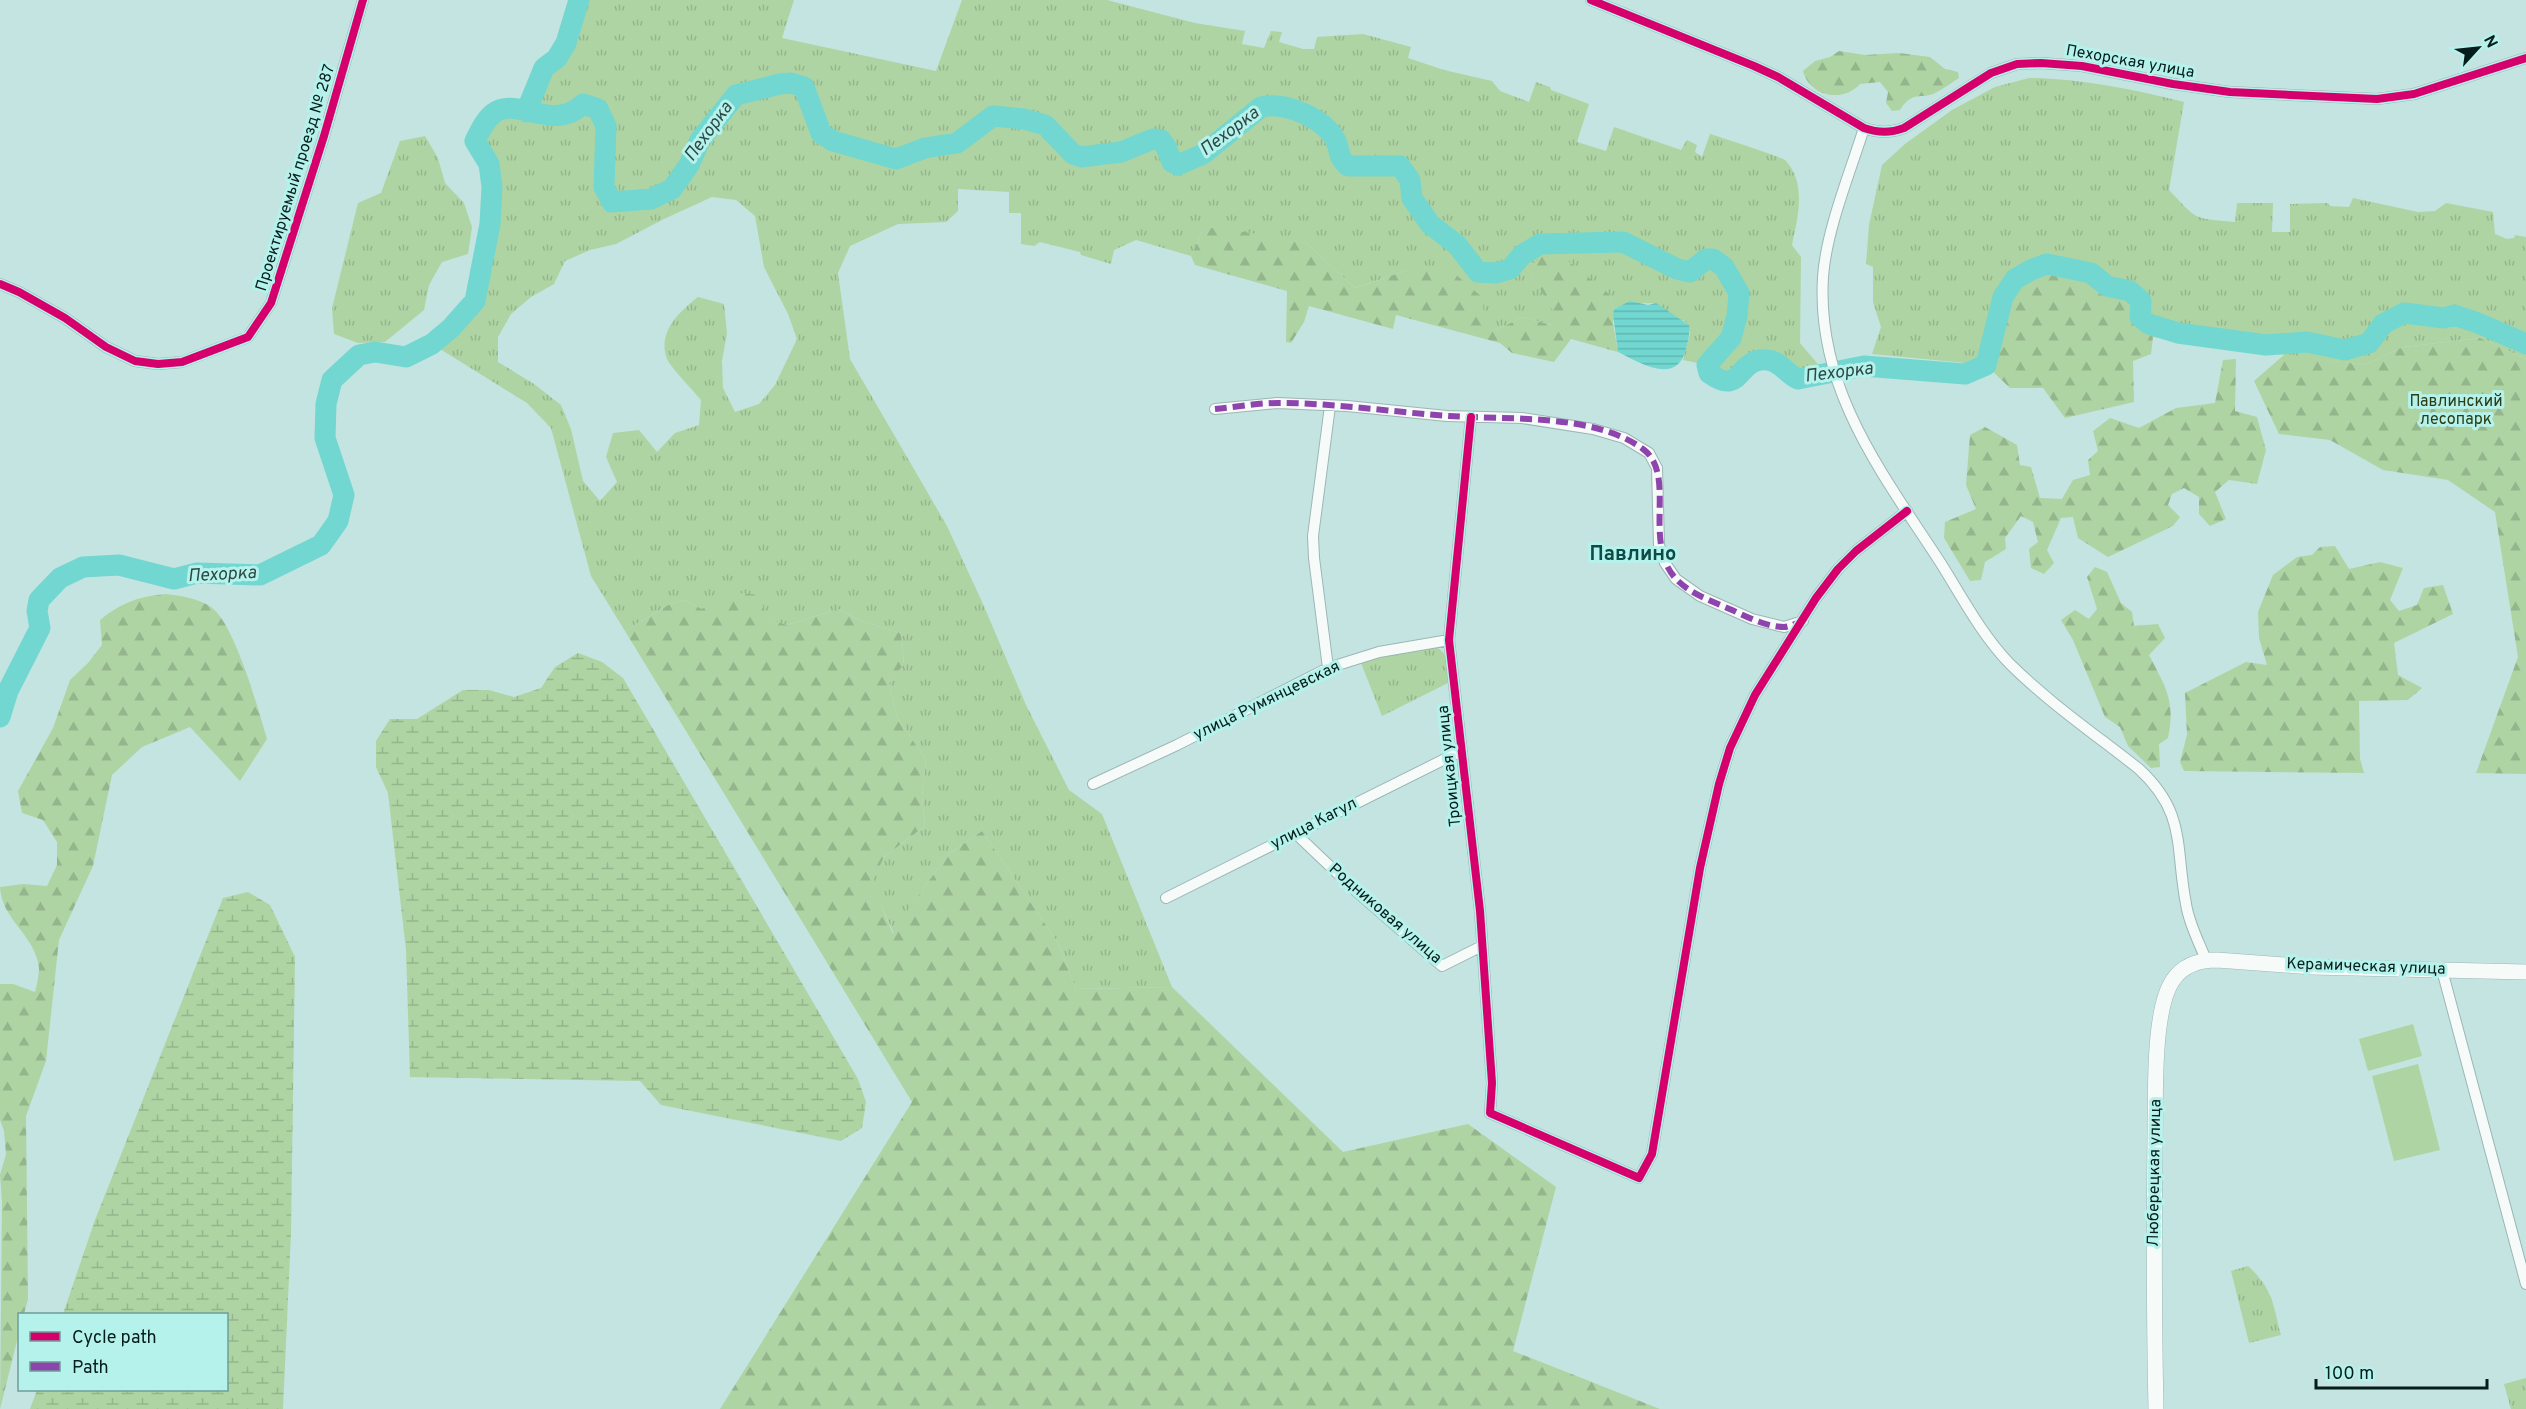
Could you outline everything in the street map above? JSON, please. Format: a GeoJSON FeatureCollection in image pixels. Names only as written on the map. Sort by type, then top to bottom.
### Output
{"type":"FeatureCollection","features":[{"type":"Feature","properties":{"kind":"main road","name":"Керамическая улица"},"geometry":{"type":"LineString","coordinates":[[2206,960],[2312,967],[2526,972]]}},
{"type":"Feature","properties":{"kind":"main road","name":"Люберецкая улица"},"geometry":{"type":"LineString","coordinates":[[2156,1409],[2154,1194],[2159,1032],[2166,993],[2173,980],[2188,966],[2206,960]]}},
{"type":"Feature","properties":{"kind":"street","name":"Проектируемый проезд № 287"},"geometry":{"type":"LineString","coordinates":[[0,284],[65,318],[106,346],[135,361],[158,364],[182,362],[206,355],[248,337],[263,319],[271,303],[324,136],[363,0]]}},
{"type":"Feature","properties":{"kind":"street","name":"Пехорская улица"},"geometry":{"type":"LineString","coordinates":[[1591,0],[1754,66],[1778,77],[1864,128],[1884,132],[1904,128],[1992,73],[2017,64],[2082,66],[2173,84],[2230,92],[2377,99],[2414,94],[2526,58]]}},
{"type":"Feature","properties":{"kind":"street"},"geometry":{"type":"LineString","coordinates":[[1864,128],[1831,237],[1823,276],[1823,312],[1839,388],[1856,429],[1981,626],[2007,661],[2139,769],[2165,798],[2175,821],[2180,847],[2185,903],[2206,960]]}},
{"type":"Feature","properties":{"kind":"street"},"geometry":{"type":"LineString","coordinates":[[1215,409],[1277,403],[1546,420],[1624,438],[1649,453],[1657,468],[1659,545],[1665,563],[1676,579],[1700,596],[1752,619],[1784,627],[1803,621],[1816,598],[1838,569],[1856,551],[1907,511]]}},
{"type":"Feature","properties":{"kind":"street"},"geometry":{"type":"LineString","coordinates":[[1328,668],[1313,536],[1330,406]]}},
{"type":"Feature","properties":{"kind":"street","name":"Троицкая улица"},"geometry":{"type":"LineString","coordinates":[[1471,417],[1449,640],[1482,946],[1492,1083],[1490,1113],[1639,1178],[1648,1164],[1652,1154],[1707,833],[1722,775],[1742,720],[1803,621]]}},
{"type":"Feature","properties":{"kind":"street","name":"улица Румянцевская"},"geometry":{"type":"LineString","coordinates":[[1092,784],[1197,736],[1328,668],[1379,652],[1449,640]]}},
{"type":"Feature","properties":{"kind":"street","name":"улица Кагул"},"geometry":{"type":"LineString","coordinates":[[1166,898],[1461,751]]}},
{"type":"Feature","properties":{"kind":"street","name":"Родниковая улица"},"geometry":{"type":"LineString","coordinates":[[1295,833],[1362,897],[1442,966],[1482,946]]}},
{"type":"Feature","properties":{"kind":"street"},"geometry":{"type":"LineString","coordinates":[[2442,970],[2526,1284]]}},
{"type":"Feature","properties":{"kind":"green space"},"geometry":{"type":"Polygon","coordinates":[[[579,0],[794,0],[782,38],[936,71],[962,0],[1107,0],[1195,23],[1245,31],[1242,44],[1264,48],[1271,31],[1282,32],[1279,42],[1303,49],[1314,49],[1317,37],[1363,34],[1411,47],[1408,58],[1444,70],[1492,81],[1500,91],[1529,102],[1536,82],[1589,104],[1577,142],[1606,151],[1614,127],[1681,150],[1687,140],[1697,145],[1695,152],[1702,157],[1710,134],[1785,160],[1796,179],[1799,201],[1792,245],[1801,257],[1800,343],[1817,363],[1818,369],[1799,372],[1787,360],[1756,355],[1741,364],[1734,374],[1724,375],[1707,365],[1683,360],[1690,333],[1686,322],[1666,312],[1656,303],[1630,304],[1614,309],[1609,294],[1527,267],[1558,318],[1551,325],[1523,317],[1496,330],[1484,325],[1408,270],[1355,288],[1306,243],[1203,230],[1191,256],[1136,240],[1114,250],[1111,264],[1081,255],[1080,252],[1040,242],[1034,246],[1021,244],[1021,213],[1009,213],[1009,192],[958,189],[958,211],[946,222],[898,224],[850,246],[838,273],[850,359],[947,526],[1026,705],[1069,790],[1102,814],[1172,987],[1076,989],[1058,943],[982,831],[950,853],[924,887],[894,934],[871,883],[884,857],[925,826],[922,797],[926,760],[897,717],[889,683],[904,663],[901,633],[861,621],[838,609],[787,625],[765,618],[702,609],[684,600],[670,604],[625,631],[591,576],[551,428],[527,403],[432,344],[451,328],[475,301],[490,224],[492,187],[489,164],[475,141],[484,125],[494,115],[507,110],[526,112],[544,68],[557,58],[566,43],[579,0]],[[712,197],[616,244],[590,250],[565,261],[554,284],[531,297],[511,314],[498,337],[498,362],[534,384],[561,405],[571,429],[583,481],[600,501],[617,482],[606,457],[613,433],[639,430],[657,452],[675,433],[699,425],[701,400],[669,363],[665,349],[667,331],[677,316],[698,297],[724,304],[727,333],[722,361],[723,388],[735,412],[759,404],[775,385],[797,339],[788,314],[764,267],[755,216],[736,200],[712,197]]]}},
{"type":"Feature","properties":{"kind":"green space"},"geometry":{"type":"Polygon","coordinates":[[[1839,51],[1865,55],[1899,53],[1930,57],[1945,69],[1958,72],[1959,78],[1933,94],[1912,98],[1900,110],[1892,111],[1886,103],[1888,92],[1880,82],[1860,84],[1845,94],[1836,95],[1820,92],[1812,87],[1803,71],[1815,61],[1830,57],[1839,51]]]}},
{"type":"Feature","properties":{"kind":"green space"},"geometry":{"type":"Polygon","coordinates":[[[2029,78],[2068,80],[2107,86],[2184,102],[2169,190],[2192,213],[2203,218],[2235,222],[2237,203],[2273,203],[2272,232],[2290,232],[2290,204],[2328,203],[2330,206],[2349,207],[2353,198],[2418,212],[2435,211],[2446,203],[2493,212],[2495,234],[2507,239],[2514,238],[2515,235],[2526,237],[2526,359],[2480,338],[2403,347],[2364,365],[2153,337],[2137,320],[2138,305],[2130,291],[2107,286],[2091,273],[2003,297],[1986,365],[1872,354],[1881,327],[1873,302],[1873,267],[1866,264],[1869,225],[1882,165],[1905,144],[1952,110],[1995,87],[2029,78]]]}},
{"type":"Feature","properties":{"kind":"green space"},"geometry":{"type":"Polygon","coordinates":[[[425,136],[438,158],[445,183],[464,203],[472,227],[468,254],[442,262],[429,285],[424,310],[385,342],[358,343],[334,334],[332,308],[358,203],[381,193],[400,141],[425,136]]]}},
{"type":"Feature","properties":{"kind":"green space"},"geometry":{"type":"Polygon","coordinates":[[[1216,227],[1306,243],[1355,288],[1408,270],[1447,267],[1483,298],[1484,324],[1496,330],[1523,317],[1551,325],[1557,318],[1527,267],[1545,255],[1568,261],[1609,294],[1614,309],[1613,323],[1618,352],[1571,339],[1554,362],[1512,353],[1500,343],[1396,315],[1393,329],[1309,306],[1304,322],[1291,343],[1286,342],[1287,291],[1195,265],[1191,256],[1203,230],[1216,227]]]}},
{"type":"Feature","properties":{"kind":"green space"},"geometry":{"type":"Polygon","coordinates":[[[2047,264],[2091,273],[2107,286],[2130,291],[2141,301],[2138,305],[2137,320],[2153,337],[2151,354],[2133,361],[2134,402],[2065,418],[2043,388],[2010,388],[1986,365],[1997,317],[2008,291],[2030,272],[2047,264]]]}},
{"type":"Feature","properties":{"kind":"green space","name":"Павлинский лесопарк"},"geometry":{"type":"Polygon","coordinates":[[[2480,338],[2526,359],[2526,774],[2476,773],[2518,657],[2495,512],[2448,480],[2383,470],[2330,440],[2279,434],[2254,381],[2285,354],[2364,365],[2403,347],[2480,338]]]}},
{"type":"Feature","properties":{"kind":"green space"},"geometry":{"type":"Polygon","coordinates":[[[2236,359],[2235,411],[2257,417],[2266,450],[2257,484],[2229,480],[2215,492],[2226,519],[2210,526],[2199,514],[2199,497],[2184,488],[2172,494],[2168,505],[2180,517],[2173,526],[2108,557],[2078,538],[2073,517],[2061,518],[2047,550],[2054,563],[2044,574],[2031,568],[2029,549],[2038,542],[2033,522],[2021,516],[2005,538],[2006,549],[1985,562],[1981,580],[1970,581],[1944,538],[1945,522],[1976,509],[1966,485],[1970,435],[1985,427],[2017,445],[2020,465],[2031,467],[2040,498],[2062,499],[2073,480],[2090,475],[2088,460],[2098,451],[2093,431],[2110,418],[2139,428],[2176,408],[2215,403],[2223,360],[2236,359]]]}},
{"type":"Feature","properties":{"kind":"green space"},"geometry":{"type":"Polygon","coordinates":[[[2335,546],[2349,569],[2380,562],[2403,568],[2390,600],[2399,611],[2417,605],[2424,588],[2443,585],[2453,614],[2394,643],[2398,675],[2422,688],[2408,700],[2359,701],[2360,759],[2364,773],[2184,771],[2180,762],[2187,735],[2185,693],[2246,662],[2267,665],[2259,638],[2258,612],[2273,575],[2297,557],[2312,555],[2320,547],[2335,546]]]}},
{"type":"Feature","properties":{"kind":"green space"},"geometry":{"type":"Polygon","coordinates":[[[2095,567],[2107,572],[2121,603],[2132,612],[2134,626],[2158,624],[2165,638],[2149,655],[2168,694],[2171,714],[2168,738],[2159,744],[2160,767],[2151,768],[2128,746],[2120,727],[2105,717],[2073,640],[2061,620],[2075,610],[2089,619],[2097,609],[2087,577],[2095,567]]]}},
{"type":"Feature","properties":{"kind":"green space"},"geometry":{"type":"Polygon","coordinates":[[[728,592],[761,595],[766,618],[787,625],[838,609],[861,621],[901,633],[904,664],[889,683],[897,717],[926,760],[922,797],[925,826],[884,857],[872,883],[893,934],[950,853],[982,831],[1058,943],[1076,989],[1172,987],[1343,1152],[1468,1124],[1556,1187],[1513,1351],[1660,1409],[720,1409],[912,1102],[625,631],[670,604],[684,600],[702,609],[728,592]]]}},
{"type":"Feature","properties":{"kind":"green space"},"geometry":{"type":"Polygon","coordinates":[[[166,594],[201,601],[220,616],[245,668],[267,739],[240,781],[190,727],[142,747],[112,775],[93,866],[59,940],[46,1061],[26,1116],[28,1299],[24,1313],[18,1313],[18,1337],[0,1409],[2,1202],[0,1175],[6,1154],[4,1131],[0,1120],[0,984],[13,984],[35,992],[39,968],[32,946],[6,909],[0,887],[23,884],[47,886],[57,865],[57,842],[43,820],[22,813],[18,791],[53,728],[70,680],[88,663],[102,645],[100,620],[131,601],[166,594]]]}},
{"type":"Feature","properties":{"kind":"green space"},"geometry":{"type":"Polygon","coordinates":[[[1434,646],[1445,656],[1450,682],[1382,716],[1361,663],[1380,656],[1434,646]]]}},
{"type":"Feature","properties":{"kind":"green space"},"geometry":{"type":"Polygon","coordinates":[[[578,653],[602,662],[623,678],[858,1079],[866,1102],[862,1128],[841,1141],[661,1105],[640,1081],[410,1077],[406,950],[388,793],[376,767],[376,741],[390,719],[417,719],[463,690],[489,690],[514,697],[541,688],[555,667],[578,653]]]}},
{"type":"Feature","properties":{"kind":"green space"},"geometry":{"type":"Polygon","coordinates":[[[248,892],[270,905],[295,957],[291,1233],[283,1409],[30,1409],[37,1391],[228,1391],[228,1313],[63,1313],[95,1220],[223,898],[248,892]]]}},
{"type":"Feature","properties":{"kind":"green space"},"geometry":{"type":"Polygon","coordinates":[[[2413,1024],[2422,1056],[2368,1071],[2359,1039],[2413,1024]]]}},
{"type":"Feature","properties":{"kind":"green space"},"geometry":{"type":"Polygon","coordinates":[[[2418,1064],[2440,1150],[2394,1161],[2372,1076],[2418,1064]]]}},
{"type":"Feature","properties":{"kind":"green space"},"geometry":{"type":"Polygon","coordinates":[[[2248,1266],[2263,1282],[2267,1290],[2274,1306],[2281,1335],[2249,1343],[2231,1271],[2248,1266]]]}},
{"type":"Feature","properties":{"kind":"green space"},"geometry":{"type":"Polygon","coordinates":[[[2526,1378],[2526,1409],[2511,1409],[2504,1384],[2526,1378]]]}},
{"type":"Feature","properties":{"kind":"water"},"geometry":{"type":"Polygon","coordinates":[[[1630,301],[1648,305],[1656,303],[1689,325],[1686,349],[1675,367],[1666,369],[1647,366],[1618,352],[1614,309],[1630,301]]]}},
{"type":"Feature","properties":{"kind":"waterway"},"geometry":{"type":"LineString","coordinates":[[526,112],[544,68],[557,58],[566,43],[579,0]]}},
{"type":"Feature","properties":{"kind":"waterway","name":"Пехорка"},"geometry":{"type":"LineString","coordinates":[[0,717],[8,691],[40,628],[37,611],[39,600],[60,578],[83,567],[119,565],[174,579],[197,573],[260,575],[321,545],[338,521],[344,495],[325,438],[326,404],[332,380],[359,355],[375,352],[406,357],[432,344],[451,328],[475,301],[490,224],[492,187],[489,164],[475,141],[490,117],[497,111],[507,108],[549,115],[572,112],[583,104],[598,109],[606,126],[604,187],[612,202],[651,199],[672,189],[689,165],[700,140],[736,95],[780,84],[791,83],[804,87],[821,133],[833,141],[896,159],[925,148],[957,143],[993,116],[1024,119],[1045,125],[1073,154],[1081,157],[1121,152],[1153,139],[1161,140],[1172,162],[1178,165],[1203,154],[1261,107],[1292,109],[1323,125],[1336,141],[1341,157],[1348,166],[1400,166],[1410,180],[1412,198],[1430,224],[1457,245],[1478,272],[1496,273],[1510,269],[1522,255],[1540,244],[1623,242],[1677,269],[1690,272],[1706,259],[1713,259],[1724,267],[1739,293],[1737,316],[1731,338],[1707,365],[1709,373],[1728,381],[1734,379],[1750,364],[1767,360],[1780,365],[1798,379],[1864,366],[1965,374],[1986,365],[2003,297],[2015,279],[2047,264],[2091,273],[2107,286],[2130,291],[2141,301],[2140,317],[2149,324],[2178,333],[2266,345],[2307,342],[2345,350],[2369,343],[2383,324],[2404,313],[2444,318],[2454,315],[2526,344]]}},
{"type":"Feature","properties":{"kind":"marked path"},"geometry":{"type":"LineString","coordinates":[[1215,409],[1270,403],[1321,404],[1449,416],[1549,420],[1600,429],[1623,437],[1643,449],[1653,461],[1660,492],[1661,548],[1667,565],[1677,580],[1703,598],[1764,623],[1784,627],[1801,622]]}},
{"type":"Feature","properties":{"kind":"cycle path"},"geometry":{"type":"LineString","coordinates":[[0,284],[65,318],[106,347],[135,361],[158,364],[182,362],[248,337],[271,303],[324,136],[363,0]]}},
{"type":"Feature","properties":{"kind":"cycle path"},"geometry":{"type":"LineString","coordinates":[[1591,0],[1754,66],[1778,77],[1864,128],[1880,132],[1904,128],[1991,73],[2017,64],[2082,66],[2173,84],[2230,92],[2377,99],[2414,94],[2526,58]]}},
{"type":"Feature","properties":{"kind":"cycle path"},"geometry":{"type":"LineString","coordinates":[[1471,417],[1449,640],[1480,911],[1492,1083],[1490,1113],[1639,1178],[1652,1154],[1700,868],[1719,784],[1730,748],[1755,695],[1816,598],[1838,569],[1856,551],[1907,511]]}},
{"type":"Feature","properties":{"kind":"district","name":"Павлино"},"geometry":{"type":"Point","coordinates":[1633,555]}}]}
